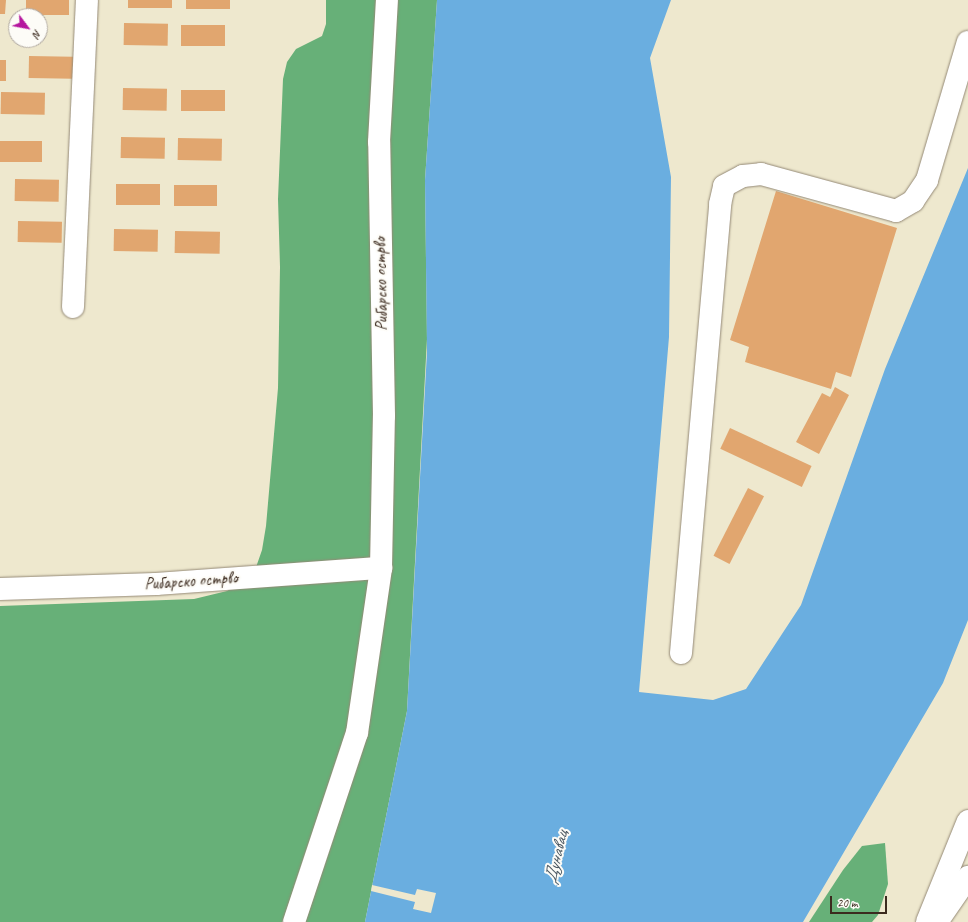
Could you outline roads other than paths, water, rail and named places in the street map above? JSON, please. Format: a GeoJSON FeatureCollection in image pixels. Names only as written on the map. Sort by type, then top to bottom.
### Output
{"type":"FeatureCollection","features":[{"type":"Feature","properties":{"kind":"street"},"geometry":{"type":"LineString","coordinates":[[73,307],[86,0]]}},
{"type":"Feature","properties":{"kind":"street","name":"Рибарско острво"},"geometry":{"type":"LineString","coordinates":[[294,922],[358,733],[381,568],[384,416],[379,142],[387,0]]}},
{"type":"Feature","properties":{"kind":"street"},"geometry":{"type":"LineString","coordinates":[[681,654],[720,204],[724,186],[743,176],[761,174],[896,212],[914,201],[927,180],[968,42]]}},
{"type":"Feature","properties":{"kind":"street","name":"Рибарско острво"},"geometry":{"type":"LineString","coordinates":[[0,590],[156,584],[381,568]]}},
{"type":"Feature","properties":{"kind":"street"},"geometry":{"type":"LineString","coordinates":[[927,922],[968,822]]}},
{"type":"Feature","properties":{"kind":"street"},"geometry":{"type":"LineString","coordinates":[[937,922],[968,877]]}},
{"type":"Feature","properties":{"kind":"water","name":"Дунавац"},"geometry":{"type":"Polygon","coordinates":[[[437,0],[671,0],[650,58],[671,177],[669,337],[639,692],[713,700],[746,689],[801,605],[885,369],[968,168],[968,620],[943,683],[803,922],[365,922],[407,711],[427,352],[425,180],[437,0]]]}}]}
